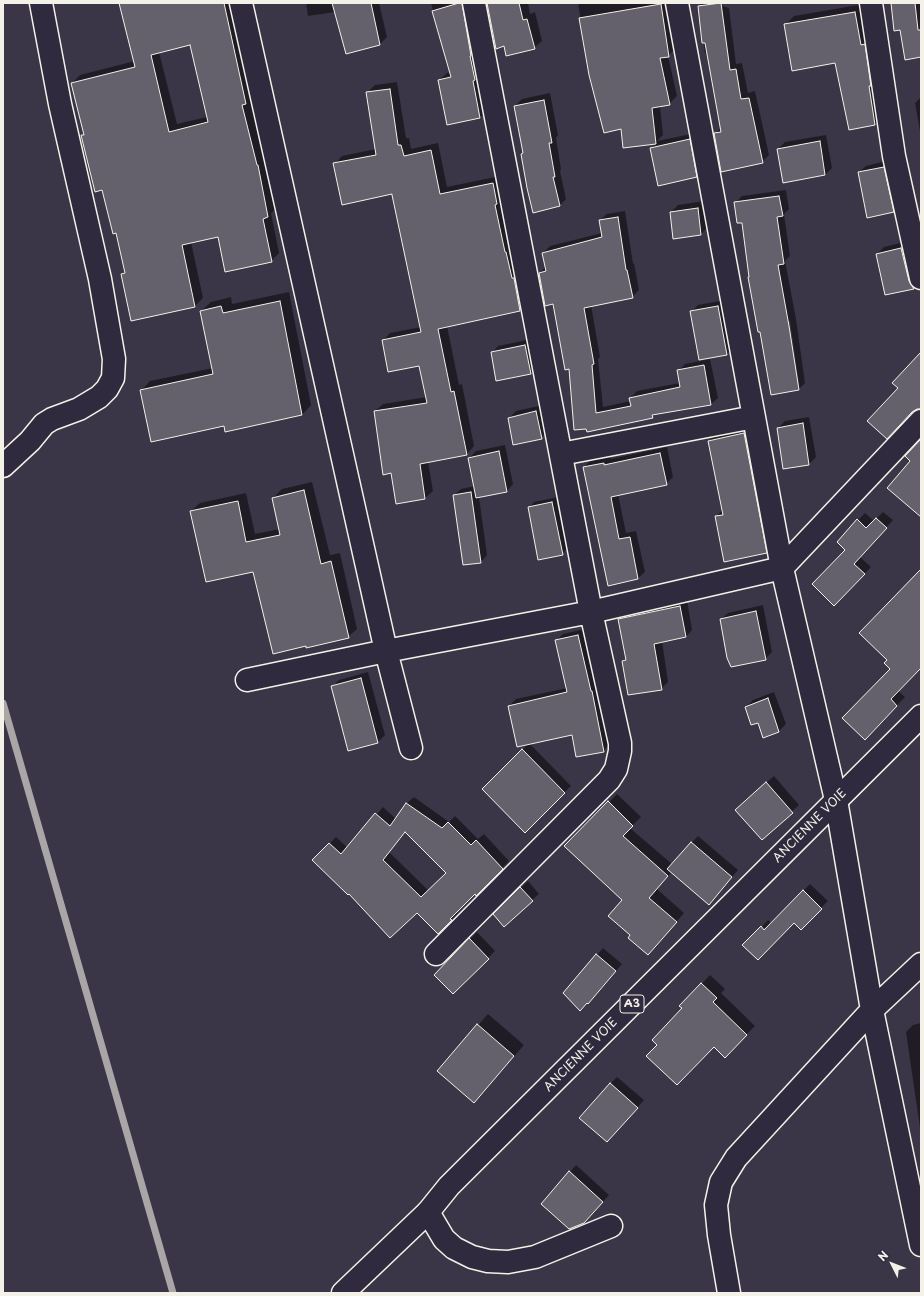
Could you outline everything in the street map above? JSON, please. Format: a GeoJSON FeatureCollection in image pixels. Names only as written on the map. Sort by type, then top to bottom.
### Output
{"type":"FeatureCollection","features":[{"type":"Feature","properties":{"kind":"street"},"geometry":{"type":"LineString","coordinates":[[3,466],[30,441],[44,424],[52,419],[79,409],[99,397],[107,389],[113,378],[114,359],[100,279],[60,104],[41,3]]}},
{"type":"Feature","properties":{"kind":"street"},"geometry":{"type":"LineString","coordinates":[[241,3],[386,651],[411,748]]}},
{"type":"Feature","properties":{"kind":"street"},"geometry":{"type":"LineString","coordinates":[[436,954],[609,780],[616,769],[620,758],[620,743],[591,612],[474,3]]}},
{"type":"Feature","properties":{"kind":"street"},"geometry":{"type":"LineString","coordinates":[[678,3],[782,568],[836,800],[872,1010],[921,1245]]}},
{"type":"Feature","properties":{"kind":"street"},"geometry":{"type":"LineString","coordinates":[[871,3],[894,156],[921,278]]}},
{"type":"Feature","properties":{"kind":"street"},"geometry":{"type":"LineString","coordinates":[[561,454],[754,417]]}},
{"type":"Feature","properties":{"kind":"street"},"geometry":{"type":"LineString","coordinates":[[247,680],[386,651],[591,612],[782,568],[921,421]]}},
{"type":"Feature","properties":{"kind":"street","name":"ANCIENNE VOIE"},"geometry":{"type":"LineString","coordinates":[[343,1293],[428,1212],[449,1186],[921,716]]}},
{"type":"Feature","properties":{"kind":"street"},"geometry":{"type":"LineString","coordinates":[[729,1293],[719,1235],[716,1205],[721,1182],[736,1158],[872,1010],[921,964]]}},
{"type":"Feature","properties":{"kind":"street"},"geometry":{"type":"LineString","coordinates":[[428,1212],[444,1239],[454,1248],[479,1260],[498,1262],[535,1257],[611,1226]]}},
{"type":"Feature","properties":{"kind":"building"},"geometry":{"type":"Polygon","coordinates":[[[119,3],[224,3],[246,104],[242,105],[258,165],[268,217],[263,219],[272,262],[225,272],[218,237],[182,245],[195,307],[131,321],[121,274],[125,273],[116,233],[113,234],[102,190],[95,192],[81,135],[84,135],[71,83],[135,67],[119,3]],[[190,45],[151,55],[169,132],[208,122],[190,45]]]}},
{"type":"Feature","properties":{"kind":"building"},"geometry":{"type":"Polygon","coordinates":[[[332,3],[371,3],[380,45],[346,54],[332,3]]]}},
{"type":"Feature","properties":{"kind":"building"},"geometry":{"type":"Polygon","coordinates":[[[462,3],[480,118],[447,125],[438,80],[451,77],[432,11],[462,3]]]}},
{"type":"Feature","properties":{"kind":"building"},"geometry":{"type":"Polygon","coordinates":[[[487,3],[519,3],[523,20],[527,19],[535,49],[506,56],[504,46],[496,49],[487,3]]]}},
{"type":"Feature","properties":{"kind":"building"},"geometry":{"type":"Polygon","coordinates":[[[721,3],[730,70],[736,69],[741,99],[749,98],[763,163],[721,172],[714,133],[721,132],[705,43],[702,43],[698,6],[721,3]]]}},
{"type":"Feature","properties":{"kind":"building"},"geometry":{"type":"Polygon","coordinates":[[[891,3],[915,3],[918,30],[921,30],[921,57],[905,60],[900,30],[894,31],[891,3]]]}},
{"type":"Feature","properties":{"kind":"building"},"geometry":{"type":"Polygon","coordinates":[[[661,4],[669,57],[660,58],[670,105],[652,108],[656,144],[623,148],[621,129],[604,133],[589,75],[579,18],[661,4]]]}},
{"type":"Feature","properties":{"kind":"building"},"geometry":{"type":"Polygon","coordinates":[[[855,12],[861,45],[865,44],[875,125],[849,130],[835,63],[792,71],[784,24],[855,12]]]}},
{"type":"Feature","properties":{"kind":"building"},"geometry":{"type":"Polygon","coordinates":[[[390,89],[398,145],[401,145],[404,156],[431,150],[440,194],[493,183],[497,204],[495,205],[505,252],[512,278],[514,278],[520,311],[438,329],[451,392],[454,391],[467,455],[420,464],[425,499],[396,504],[391,473],[383,475],[374,411],[427,403],[419,366],[388,372],[382,340],[421,332],[392,194],[342,205],[333,163],[376,155],[366,92],[390,89]]]}},
{"type":"Feature","properties":{"kind":"building"},"geometry":{"type":"Polygon","coordinates":[[[544,100],[552,143],[549,143],[555,177],[553,177],[560,206],[533,213],[527,188],[521,154],[523,153],[514,106],[544,100]]]}},
{"type":"Feature","properties":{"kind":"building"},"geometry":{"type":"Polygon","coordinates":[[[690,139],[697,177],[658,186],[650,148],[690,139]]]}},
{"type":"Feature","properties":{"kind":"building"},"geometry":{"type":"Polygon","coordinates":[[[820,141],[825,175],[783,183],[777,149],[820,141]]]}},
{"type":"Feature","properties":{"kind":"building"},"geometry":{"type":"Polygon","coordinates":[[[884,167],[894,212],[867,218],[858,172],[884,167]]]}},
{"type":"Feature","properties":{"kind":"building"},"geometry":{"type":"Polygon","coordinates":[[[779,196],[783,216],[777,217],[784,264],[778,265],[799,390],[771,395],[760,332],[758,332],[748,277],[742,223],[737,223],[734,202],[779,196]]]}},
{"type":"Feature","properties":{"kind":"building"},"geometry":{"type":"Polygon","coordinates":[[[698,208],[701,235],[673,239],[670,212],[698,208]]]}},
{"type":"Feature","properties":{"kind":"building"},"geometry":{"type":"Polygon","coordinates":[[[618,217],[626,270],[633,298],[584,308],[594,364],[592,365],[596,413],[631,406],[629,398],[680,387],[677,370],[704,365],[711,405],[652,415],[653,418],[587,432],[586,429],[574,430],[569,369],[565,370],[553,304],[545,306],[539,273],[546,271],[542,253],[602,237],[599,220],[618,217]]]}},
{"type":"Feature","properties":{"kind":"building"},"geometry":{"type":"Polygon","coordinates":[[[901,248],[909,281],[914,289],[885,295],[876,254],[901,248]]]}},
{"type":"Feature","properties":{"kind":"building"},"geometry":{"type":"Polygon","coordinates":[[[280,301],[302,415],[225,432],[224,426],[151,442],[140,390],[213,374],[200,311],[221,306],[223,313],[280,301]]]}},
{"type":"Feature","properties":{"kind":"building"},"geometry":{"type":"Polygon","coordinates":[[[718,306],[727,355],[699,360],[690,311],[718,306]]]}},
{"type":"Feature","properties":{"kind":"building"},"geometry":{"type":"Polygon","coordinates":[[[525,345],[531,374],[496,381],[491,352],[525,345]]]}},
{"type":"Feature","properties":{"kind":"building"},"geometry":{"type":"Polygon","coordinates":[[[921,352],[921,409],[917,409],[912,412],[887,439],[867,421],[898,388],[892,383],[921,352]]]}},
{"type":"Feature","properties":{"kind":"building"},"geometry":{"type":"Polygon","coordinates":[[[536,411],[542,439],[513,445],[508,418],[536,411]]]}},
{"type":"Feature","properties":{"kind":"building"},"geometry":{"type":"Polygon","coordinates":[[[803,423],[809,465],[783,469],[777,428],[803,423]]]}},
{"type":"Feature","properties":{"kind":"building"},"geometry":{"type":"Polygon","coordinates":[[[744,433],[767,553],[724,562],[715,516],[723,515],[708,441],[744,433]]]}},
{"type":"Feature","properties":{"kind":"building"},"geometry":{"type":"Polygon","coordinates":[[[921,439],[921,517],[887,488],[910,461],[905,456],[921,439]]]}},
{"type":"Feature","properties":{"kind":"building"},"geometry":{"type":"Polygon","coordinates":[[[499,451],[507,492],[476,498],[468,458],[499,451]]]}},
{"type":"Feature","properties":{"kind":"building"},"geometry":{"type":"Polygon","coordinates":[[[660,453],[667,485],[611,497],[619,539],[630,537],[638,579],[608,586],[583,467],[604,463],[604,465],[660,453]]]}},
{"type":"Feature","properties":{"kind":"building"},"geometry":{"type":"Polygon","coordinates":[[[304,490],[321,564],[331,561],[349,638],[273,654],[253,572],[206,582],[190,511],[238,501],[246,542],[280,535],[272,498],[304,490]]]}},
{"type":"Feature","properties":{"kind":"building"},"geometry":{"type":"Polygon","coordinates":[[[471,492],[481,563],[463,565],[453,495],[471,492]]]}},
{"type":"Feature","properties":{"kind":"building"},"geometry":{"type":"Polygon","coordinates":[[[552,502],[563,555],[538,560],[528,507],[552,502]]]}},
{"type":"Feature","properties":{"kind":"building"},"geometry":{"type":"Polygon","coordinates":[[[876,518],[887,528],[854,564],[865,574],[834,606],[812,584],[845,550],[837,542],[857,519],[866,528],[876,518]]]}},
{"type":"Feature","properties":{"kind":"building"},"geometry":{"type":"Polygon","coordinates":[[[921,569],[921,668],[891,699],[897,706],[865,740],[842,718],[890,669],[884,663],[887,660],[859,633],[921,569]]]}},
{"type":"Feature","properties":{"kind":"building"},"geometry":{"type":"Polygon","coordinates":[[[680,606],[686,637],[654,644],[662,690],[628,695],[622,661],[626,660],[618,619],[680,606]]]}},
{"type":"Feature","properties":{"kind":"building"},"geometry":{"type":"Polygon","coordinates":[[[756,611],[766,660],[731,667],[727,658],[720,619],[756,611]]]}},
{"type":"Feature","properties":{"kind":"building"},"geometry":{"type":"Polygon","coordinates":[[[578,635],[592,691],[604,752],[576,757],[572,735],[517,747],[508,706],[567,692],[555,640],[578,635]]]}},
{"type":"Feature","properties":{"kind":"building"},"geometry":{"type":"Polygon","coordinates":[[[361,678],[378,743],[348,751],[331,686],[361,678]]]}},
{"type":"Feature","properties":{"kind":"building"},"geometry":{"type":"Polygon","coordinates":[[[768,698],[779,732],[763,738],[758,723],[751,725],[745,707],[768,698]]]}},
{"type":"Feature","properties":{"kind":"building"},"geometry":{"type":"Polygon","coordinates":[[[522,749],[565,793],[525,833],[482,789],[522,749]]]}},
{"type":"Feature","properties":{"kind":"building"},"geometry":{"type":"Polygon","coordinates":[[[766,782],[793,813],[762,840],[735,810],[766,782]]]}},
{"type":"Feature","properties":{"kind":"building"},"geometry":{"type":"Polygon","coordinates":[[[608,801],[633,826],[623,836],[668,876],[649,898],[677,922],[648,955],[628,938],[630,935],[608,916],[622,900],[564,846],[608,801]]]}},
{"type":"Feature","properties":{"kind":"building"},"geometry":{"type":"Polygon","coordinates":[[[406,803],[442,828],[448,822],[471,845],[476,840],[503,869],[450,919],[452,920],[438,934],[417,913],[390,938],[349,894],[348,895],[312,860],[329,843],[341,854],[375,813],[390,826],[406,803]],[[405,832],[383,860],[421,897],[446,873],[405,832]]]}},
{"type":"Feature","properties":{"kind":"building"},"geometry":{"type":"Polygon","coordinates":[[[691,842],[732,877],[709,905],[667,869],[691,842]]]}},
{"type":"Feature","properties":{"kind":"building"},"geometry":{"type":"Polygon","coordinates":[[[520,887],[533,901],[504,927],[493,914],[520,887]]]}},
{"type":"Feature","properties":{"kind":"building"},"geometry":{"type":"Polygon","coordinates":[[[803,890],[822,909],[801,930],[794,923],[758,960],[742,945],[761,926],[764,930],[803,890]]]}},
{"type":"Feature","properties":{"kind":"building"},"geometry":{"type":"Polygon","coordinates":[[[469,938],[489,959],[453,994],[434,975],[469,938]]]}},
{"type":"Feature","properties":{"kind":"building"},"geometry":{"type":"Polygon","coordinates":[[[596,954],[616,971],[588,1004],[587,1003],[580,1011],[563,993],[596,954]]]}},
{"type":"Feature","properties":{"kind":"building"},"geometry":{"type":"Polygon","coordinates":[[[701,983],[717,998],[713,1002],[747,1035],[725,1058],[714,1047],[677,1085],[646,1056],[657,1045],[652,1040],[682,1008],[679,1006],[701,983]]]}},
{"type":"Feature","properties":{"kind":"building"},"geometry":{"type":"Polygon","coordinates":[[[477,1024],[514,1056],[474,1103],[437,1071],[477,1024]]]}},
{"type":"Feature","properties":{"kind":"building"},"geometry":{"type":"Polygon","coordinates":[[[610,1083],[638,1108],[607,1142],[579,1118],[610,1083]]]}},
{"type":"Feature","properties":{"kind":"building"},"geometry":{"type":"Polygon","coordinates":[[[569,1171],[603,1202],[584,1223],[569,1229],[541,1204],[569,1171]]]}},
{"type":"Feature","properties":{"kind":"waterway"},"geometry":{"type":"LineString","coordinates":[[3,703],[173,1293]]}}]}
